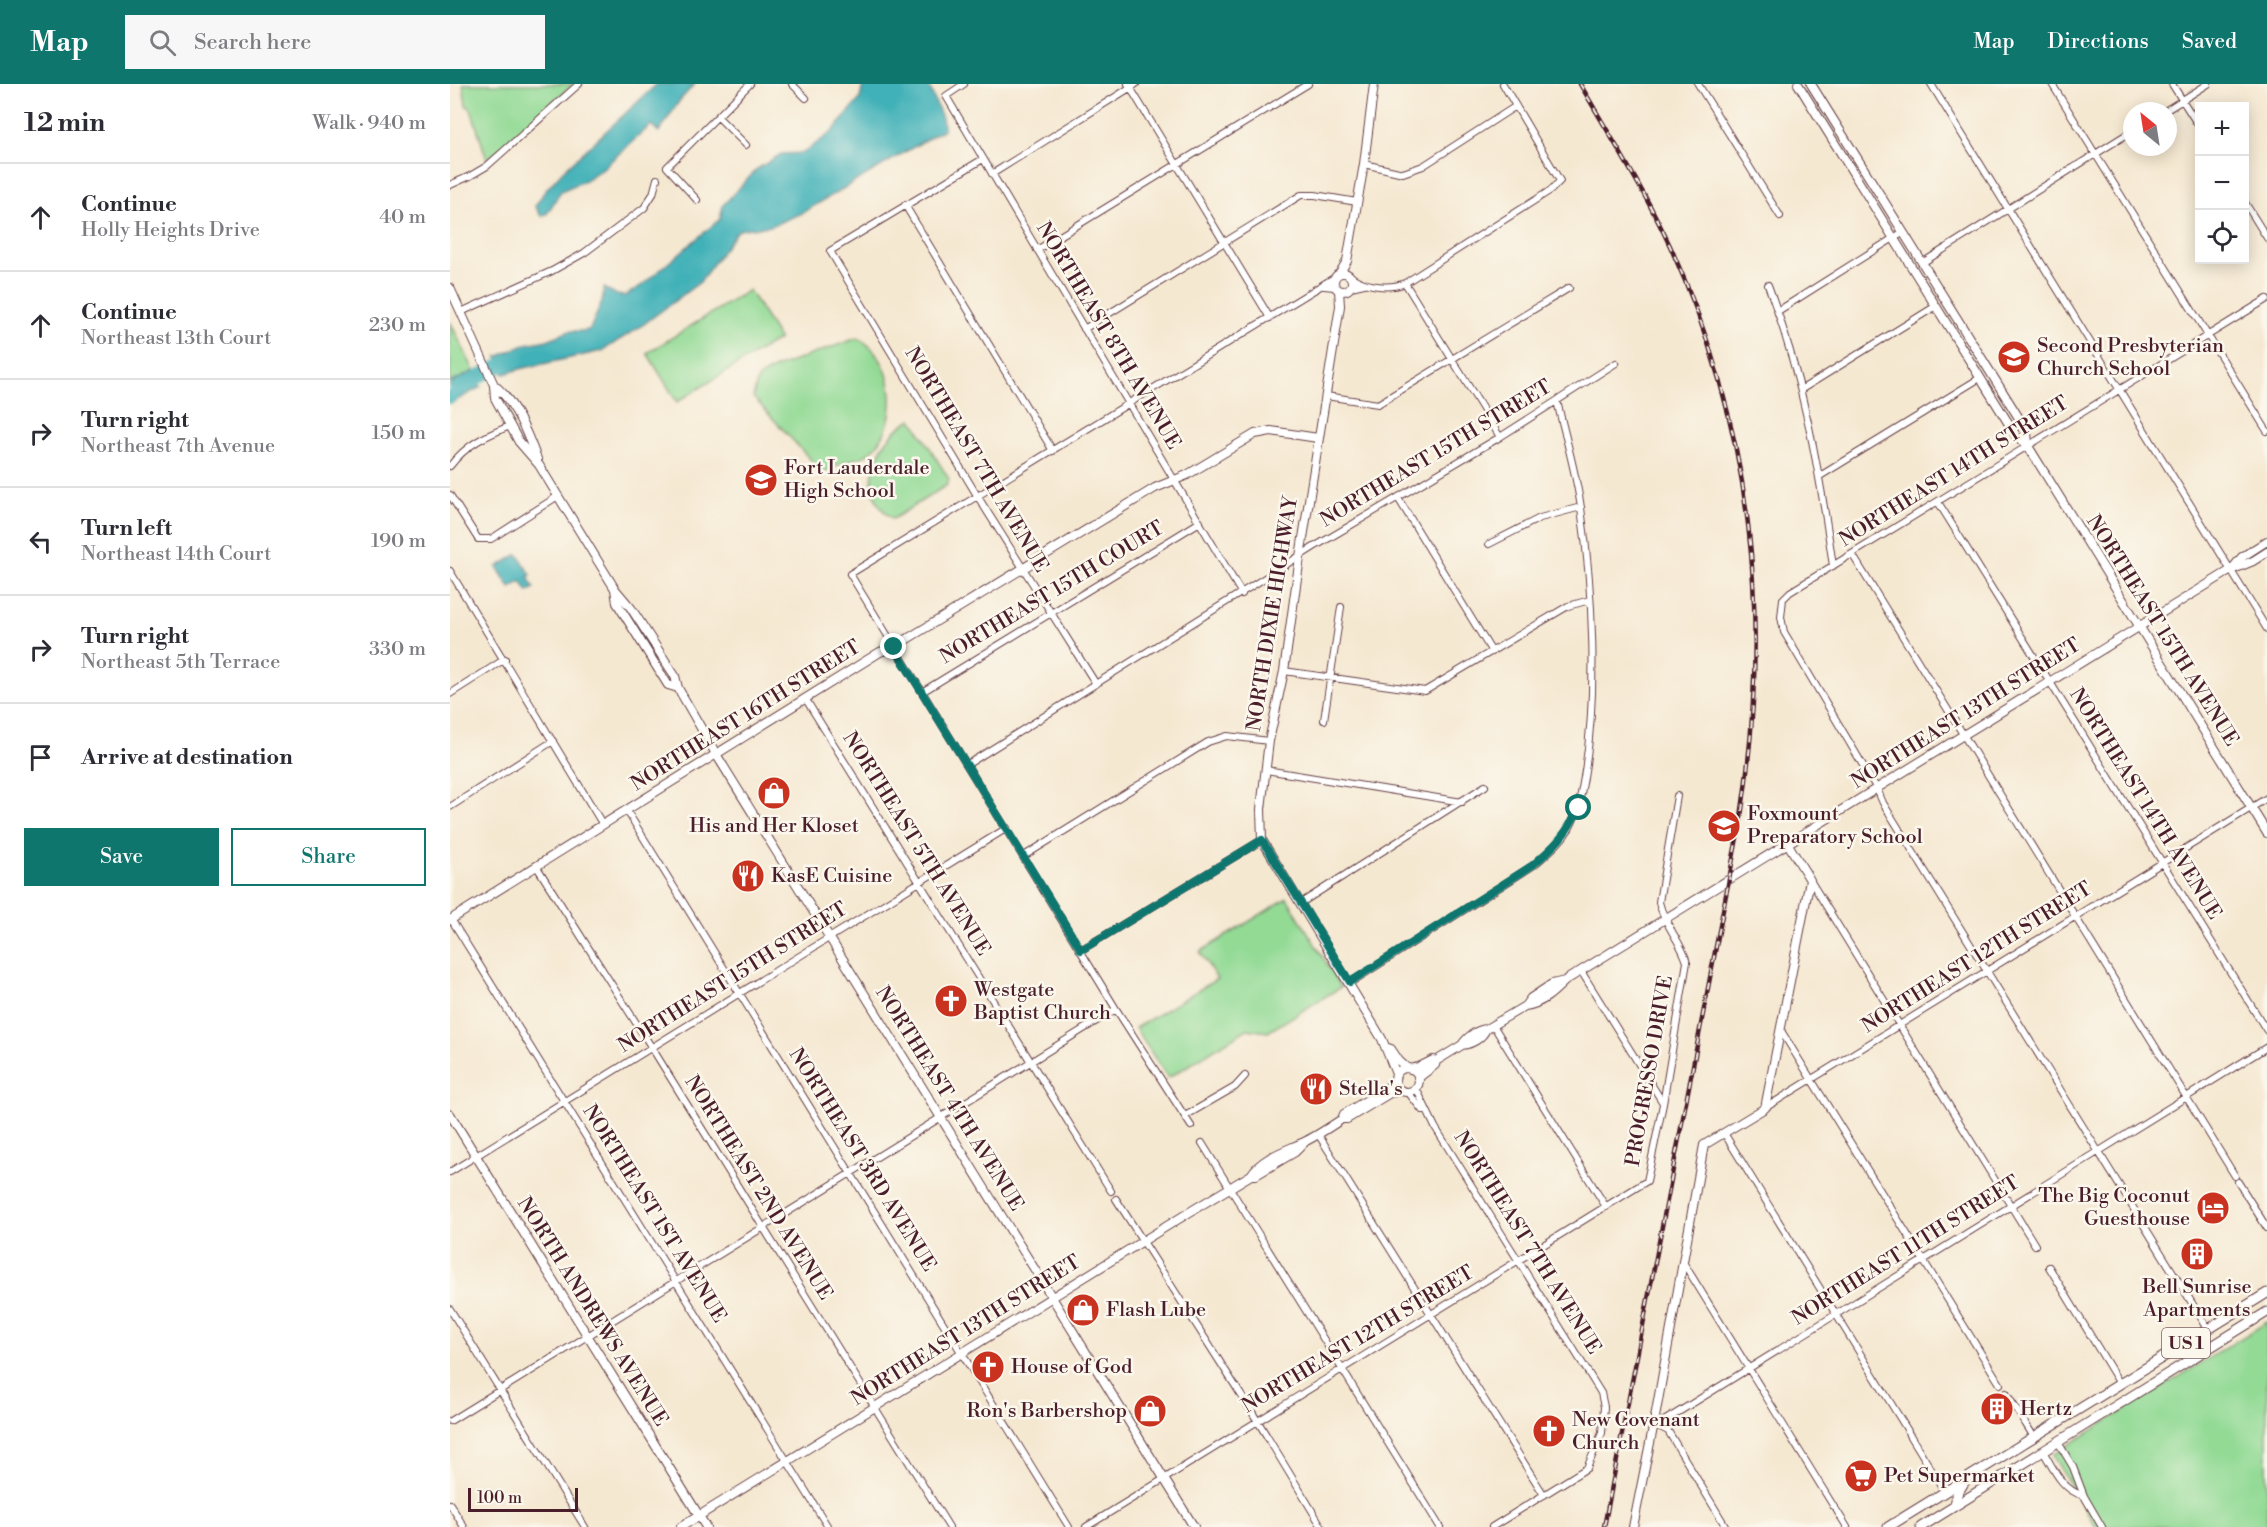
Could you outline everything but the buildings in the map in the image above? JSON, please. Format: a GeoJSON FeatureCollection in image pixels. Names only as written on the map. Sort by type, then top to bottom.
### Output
{"type":"FeatureCollection","features":[{"type":"Feature","properties":{"kind":"main road"},"geometry":{"type":"LineString","coordinates":[[450,288],[494,385],[504,393],[528,437],[539,465]]}},
{"type":"Feature","properties":{"kind":"main road","name":"NORTHEAST 4TH AVENUE"},"geometry":{"type":"LineString","coordinates":[[494,385],[495,398],[519,442],[539,465],[615,589],[617,603],[668,685],[678,688],[829,938],[1194,1527]]}},
{"type":"Feature","properties":{"kind":"main road","name":"NORTH ANDREWS AVENUE"},"geometry":{"type":"LineString","coordinates":[[450,1114],[706,1527]]}},
{"type":"Feature","properties":{"kind":"main road","name":"US 1"},"geometry":{"type":"LineString","coordinates":[[1888,1527],[2267,1293]]}},
{"type":"Feature","properties":{"kind":"main road","name":"US 1"},"geometry":{"type":"LineString","coordinates":[[1921,1527],[2267,1312]]}},
{"type":"Feature","properties":{"kind":"main road"},"geometry":{"type":"LineString","coordinates":[[2195,1357],[2205,1344],[2208,1329]]}},
{"type":"Feature","properties":{"kind":"main road"},"geometry":{"type":"LineString","coordinates":[[2043,1451],[2048,1435],[2056,1424]]}},
{"type":"Feature","properties":{"kind":"main road"},"geometry":{"type":"LineString","coordinates":[[1955,1506],[1957,1494],[1966,1479]]}},
{"type":"Feature","properties":{"kind":"street"},"geometry":{"type":"LineString","coordinates":[[450,185],[487,166],[579,84]]}},
{"type":"Feature","properties":{"kind":"street"},"geometry":{"type":"LineString","coordinates":[[698,200],[667,167],[750,84]]}},
{"type":"Feature","properties":{"kind":"street"},"geometry":{"type":"LineString","coordinates":[[792,84],[806,98]]}},
{"type":"Feature","properties":{"kind":"street","name":"NORTHEAST 8TH AVENUE"},"geometry":{"type":"LineString","coordinates":[[964,84],[946,96],[1242,594]]}},
{"type":"Feature","properties":{"kind":"street"},"geometry":{"type":"LineString","coordinates":[[1037,250],[1308,84]]}},
{"type":"Feature","properties":{"kind":"street"},"geometry":{"type":"LineString","coordinates":[[1343,288],[1352,281],[1347,261],[1364,164],[1374,84]]}},
{"type":"Feature","properties":{"kind":"street"},"geometry":{"type":"LineString","coordinates":[[1338,275],[1349,275],[1364,283],[1394,287],[1405,283],[1551,190],[1560,181],[1503,84]]}},
{"type":"Feature","properties":{"kind":"street"},"geometry":{"type":"LineString","coordinates":[[1698,84],[1780,216]]}},
{"type":"Feature","properties":{"kind":"street","name":"NORTHEAST 15TH AVENUE"},"geometry":{"type":"LineString","coordinates":[[1811,84],[2027,431],[2028,446]]}},
{"type":"Feature","properties":{"kind":"street"},"geometry":{"type":"LineString","coordinates":[[1931,84],[2267,628]]}},
{"type":"Feature","properties":{"kind":"street"},"geometry":{"type":"LineString","coordinates":[[2052,84],[2267,431]]}},
{"type":"Feature","properties":{"kind":"street"},"geometry":{"type":"LineString","coordinates":[[2172,84],[2195,121]]}},
{"type":"Feature","properties":{"kind":"street"},"geometry":{"type":"LineString","coordinates":[[2177,103],[2208,84]]}},
{"type":"Feature","properties":{"kind":"street"},"geometry":{"type":"LineString","coordinates":[[992,174],[1131,85],[1270,318]]}},
{"type":"Feature","properties":{"kind":"street","name":"NORTHEAST 15TH AVENUE"},"geometry":{"type":"LineString","coordinates":[[1801,85],[1980,378],[2017,437],[2028,446],[2267,833]]}},
{"type":"Feature","properties":{"kind":"street"},"geometry":{"type":"LineString","coordinates":[[1364,164],[1403,173],[1423,166],[1516,106]]}},
{"type":"Feature","properties":{"kind":"street"},"geometry":{"type":"LineString","coordinates":[[718,117],[746,145]]}},
{"type":"Feature","properties":{"kind":"street"},"geometry":{"type":"LineString","coordinates":[[1922,263],[2123,137]]}},
{"type":"Feature","properties":{"kind":"street"},"geometry":{"type":"LineString","coordinates":[[983,159],[905,205],[1053,451]]}},
{"type":"Feature","properties":{"kind":"street"},"geometry":{"type":"LineString","coordinates":[[460,312],[552,271],[584,253],[644,208],[653,194],[657,179]]}},
{"type":"Feature","properties":{"kind":"street"},"geometry":{"type":"LineString","coordinates":[[1084,329],[1301,195],[1357,202]]}},
{"type":"Feature","properties":{"kind":"street","name":"NORTHEAST 7TH AVENUE"},"geometry":{"type":"LineString","coordinates":[[905,205],[830,251],[978,497],[1096,684]]}},
{"type":"Feature","properties":{"kind":"street"},"geometry":{"type":"LineString","coordinates":[[2249,209],[2267,238]]}},
{"type":"Feature","properties":{"kind":"street"},"geometry":{"type":"LineString","coordinates":[[1778,310],[1903,232]]}},
{"type":"Feature","properties":{"kind":"street"},"geometry":{"type":"LineString","coordinates":[[1191,1126],[1116,1009],[850,574],[1321,287],[1338,275],[1347,261]]}},
{"type":"Feature","properties":{"kind":"street","name":"NORTH DIXIE HIGHWAY"},"geometry":{"type":"LineString","coordinates":[[1262,840],[1261,809],[1269,741],[1284,671],[1318,438],[1343,288],[1334,281],[1338,275]]}},
{"type":"Feature","properties":{"kind":"street"},"geometry":{"type":"LineString","coordinates":[[1321,287],[1343,288],[1364,283]]}},
{"type":"Feature","properties":{"kind":"street"},"geometry":{"type":"LineString","coordinates":[[1405,283],[1500,437]]}},
{"type":"Feature","properties":{"kind":"street"},"geometry":{"type":"LineString","coordinates":[[1768,285],[1802,389],[1820,476],[1833,566]]}},
{"type":"Feature","properties":{"kind":"street"},"geometry":{"type":"LineString","coordinates":[[1326,396],[1378,404],[1569,288]]}},
{"type":"Feature","properties":{"kind":"street","name":"NORTHEAST 14TH STREET"},"geometry":{"type":"LineString","coordinates":[[1877,789],[1791,647],[1780,617],[1783,599],[1790,592],[2267,299]]}},
{"type":"Feature","properties":{"kind":"street"},"geometry":{"type":"LineString","coordinates":[[1802,389],[1936,306]]}},
{"type":"Feature","properties":{"kind":"street","name":"NORTHEAST 15TH STREET"},"geometry":{"type":"LineString","coordinates":[[968,764],[1300,557],[1500,437],[1616,363]]}},
{"type":"Feature","properties":{"kind":"street"},"geometry":{"type":"LineString","coordinates":[[1820,476],[1980,378]]}},
{"type":"Feature","properties":{"kind":"street"},"geometry":{"type":"LineString","coordinates":[[1350,982],[1533,865],[1569,830],[1579,808],[1587,762],[1593,700],[1590,600],[1581,507],[1557,401]]}},
{"type":"Feature","properties":{"kind":"street"},"geometry":{"type":"LineString","coordinates":[[450,466],[462,451],[484,436],[510,426]]}},
{"type":"Feature","properties":{"kind":"street","name":"NORTHEAST 16TH STREET"},"geometry":{"type":"LineString","coordinates":[[450,919],[880,652],[894,647],[1155,488],[1187,475],[1255,434],[1271,431],[1318,438]]}},
{"type":"Feature","properties":{"kind":"street"},"geometry":{"type":"LineString","coordinates":[[450,495],[478,539],[491,539],[558,496]]}},
{"type":"Feature","properties":{"kind":"street"},"geometry":{"type":"LineString","coordinates":[[1398,498],[1492,652]]}},
{"type":"Feature","properties":{"kind":"street","name":"NORTHEAST 14TH AVENUE"},"geometry":{"type":"LineString","coordinates":[[1938,502],[2267,1031]]}},
{"type":"Feature","properties":{"kind":"street"},"geometry":{"type":"LineString","coordinates":[[1489,544],[1540,518],[1581,507]]}},
{"type":"Feature","properties":{"kind":"street","name":"NORTHEAST 15TH COURT"},"geometry":{"type":"LineString","coordinates":[[922,692],[1200,522]]}},
{"type":"Feature","properties":{"kind":"street","name":"NORTHEAST 13TH STREET"},"geometry":{"type":"LineString","coordinates":[[2231,570],[2242,557],[2267,541]]}},
{"type":"Feature","properties":{"kind":"street","name":"NORTHEAST 13TH STREET"},"geometry":{"type":"LineString","coordinates":[[1408,1068],[1436,1060],[1462,1045],[1466,1039],[1480,1030],[1490,1027],[1526,1006],[1531,998],[1552,984],[1566,980],[1581,971],[2231,570],[2267,552]]}},
{"type":"Feature","properties":{"kind":"street"},"geometry":{"type":"LineString","coordinates":[[1852,554],[2267,1228]]}},
{"type":"Feature","properties":{"kind":"street"},"geometry":{"type":"LineString","coordinates":[[450,571],[603,825]]}},
{"type":"Feature","properties":{"kind":"street"},"geometry":{"type":"LineString","coordinates":[[1284,671],[1425,691],[1568,606],[1590,600]]}},
{"type":"Feature","properties":{"kind":"street"},"geometry":{"type":"LineString","coordinates":[[1324,720],[1341,607]]}},
{"type":"Feature","properties":{"kind":"street"},"geometry":{"type":"LineString","coordinates":[[450,694],[504,659]]}},
{"type":"Feature","properties":{"kind":"street","name":"NORTHEAST 5TH AVENUE"},"geometry":{"type":"LineString","coordinates":[[805,698],[1111,1191]]}},
{"type":"Feature","properties":{"kind":"street"},"geometry":{"type":"LineString","coordinates":[[1024,856],[1208,742],[1227,736],[1269,741]]}},
{"type":"Feature","properties":{"kind":"street"},"geometry":{"type":"LineString","coordinates":[[450,807],[553,741]]}},
{"type":"Feature","properties":{"kind":"street"},"geometry":{"type":"LineString","coordinates":[[1266,770],[1462,802]]}},
{"type":"Feature","properties":{"kind":"street"},"geometry":{"type":"LineString","coordinates":[[1301,903],[1485,786]]}},
{"type":"Feature","properties":{"kind":"street"},"geometry":{"type":"LineString","coordinates":[[1877,789],[1883,803],[2208,1329]]}},
{"type":"Feature","properties":{"kind":"street","name":"PROGRESSO DRIVE"},"geometry":{"type":"LineString","coordinates":[[1647,1181],[1663,1104],[1687,962],[1684,951],[1664,919],[1659,902],[1677,796]]}},
{"type":"Feature","properties":{"kind":"street","name":"NORTHEAST 12TH STREET"},"geometry":{"type":"LineString","coordinates":[[1683,1262],[1704,1145],[2267,798]]}},
{"type":"Feature","properties":{"kind":"street","name":"NORTHEAST 3RD AVENUE"},"geometry":{"type":"LineString","coordinates":[[627,811],[1070,1527]]}},
{"type":"Feature","properties":{"kind":"street","name":"NORTHEAST 15TH STREET"},"geometry":{"type":"LineString","coordinates":[[450,1172],[1007,828]]}},
{"type":"Feature","properties":{"kind":"street"},"geometry":{"type":"LineString","coordinates":[[1081,950],[1262,840],[1388,1048],[1399,1061],[1416,1072],[1418,1078],[1408,1090],[1396,1086],[1394,1064],[1387,1052],[1388,1048]]}},
{"type":"Feature","properties":{"kind":"street"},"geometry":{"type":"LineString","coordinates":[[1788,844],[2035,1245]]}},
{"type":"Feature","properties":{"kind":"street","name":"NORTHEAST 2ND AVENUE"},"geometry":{"type":"LineString","coordinates":[[537,867],[949,1527]]}},
{"type":"Feature","properties":{"kind":"street"},"geometry":{"type":"LineString","coordinates":[[1765,1108],[1810,880]]}},
{"type":"Feature","properties":{"kind":"street","name":"NORTHEAST 1ST AVENUE"},"geometry":{"type":"LineString","coordinates":[[450,919],[828,1527]]}},
{"type":"Feature","properties":{"kind":"street"},"geometry":{"type":"LineString","coordinates":[[1581,971],[1663,1104]]}},
{"type":"Feature","properties":{"kind":"street"},"geometry":{"type":"LineString","coordinates":[[450,1421],[1116,1009]]}},
{"type":"Feature","properties":{"kind":"street"},"geometry":{"type":"LineString","coordinates":[[1490,1027],[1606,1207]]}},
{"type":"Feature","properties":{"kind":"street"},"geometry":{"type":"LineString","coordinates":[[1780,1029],[2000,1384]]}},
{"type":"Feature","properties":{"kind":"street","name":"NORTHEAST 11TH STREET"},"geometry":{"type":"LineString","coordinates":[[1654,1423],[1664,1421],[2267,1047]]}},
{"type":"Feature","properties":{"kind":"street","name":"NORTHEAST 13TH STREET"},"geometry":{"type":"LineString","coordinates":[[1418,1078],[1435,1065],[1436,1060]]}},
{"type":"Feature","properties":{"kind":"street"},"geometry":{"type":"LineString","coordinates":[[1395,1077],[1401,1070],[1408,1068]]}},
{"type":"Feature","properties":{"kind":"street"},"geometry":{"type":"LineString","coordinates":[[1185,1116],[1235,1087],[1245,1076]]}},
{"type":"Feature","properties":{"kind":"street","name":"NORTHEAST 13TH STREET"},"geometry":{"type":"LineString","coordinates":[[1342,1119],[1344,1114],[1387,1088],[1395,1077]]}},
{"type":"Feature","properties":{"kind":"street","name":"NORTHEAST 7TH AVENUE"},"geometry":{"type":"LineString","coordinates":[[1408,1090],[1422,1110],[1425,1110],[1600,1393],[1604,1407],[1602,1433],[1587,1468],[1544,1495]]}},
{"type":"Feature","properties":{"kind":"street","name":"NORTHEAST 13TH STREET"},"geometry":{"type":"LineString","coordinates":[[681,1527],[1251,1175],[1256,1175],[1295,1152],[1305,1142],[1342,1119],[1347,1119],[1390,1093],[1408,1090]]}},
{"type":"Feature","properties":{"kind":"street"},"geometry":{"type":"LineString","coordinates":[[1724,1133],[1945,1492]]}},
{"type":"Feature","properties":{"kind":"street"},"geometry":{"type":"LineString","coordinates":[[1318,1134],[1544,1495],[1492,1527]]}},
{"type":"Feature","properties":{"kind":"street"},"geometry":{"type":"LineString","coordinates":[[1202,1143],[1440,1527]]}},
{"type":"Feature","properties":{"kind":"street","name":"NORTHEAST 12TH STREET"},"geometry":{"type":"LineString","coordinates":[[1086,1527],[1647,1181]]}},
{"type":"Feature","properties":{"kind":"street"},"geometry":{"type":"LineString","coordinates":[[1116,1199],[1257,1420],[1322,1527]]}},
{"type":"Feature","properties":{"kind":"street"},"geometry":{"type":"LineString","coordinates":[[1683,1262],[1847,1527]]}},
{"type":"Feature","properties":{"kind":"street"},"geometry":{"type":"LineString","coordinates":[[1633,1527],[1683,1262]]}},
{"type":"Feature","properties":{"kind":"street"},"geometry":{"type":"LineString","coordinates":[[2049,1267],[2120,1384]]}},
{"type":"Feature","properties":{"kind":"street"},"geometry":{"type":"LineString","coordinates":[[450,1309],[585,1527]]}},
{"type":"Feature","properties":{"kind":"street"},"geometry":{"type":"LineString","coordinates":[[2006,1393],[2034,1437]]}},
{"type":"Feature","properties":{"kind":"street"},"geometry":{"type":"LineString","coordinates":[[1654,1423],[1668,1431],[1726,1527]]}},
{"type":"Feature","properties":{"kind":"street"},"geometry":{"type":"LineString","coordinates":[[2058,1442],[2102,1527]]}},
{"type":"Feature","properties":{"kind":"street"},"geometry":{"type":"LineString","coordinates":[[2043,1451],[2062,1482],[2076,1494],[2084,1496]]}},
{"type":"Feature","properties":{"kind":"street"},"geometry":{"type":"LineString","coordinates":[[450,1504],[464,1527]]}},
{"type":"Feature","properties":{"kind":"green space"},"geometry":{"type":"Polygon","coordinates":[[[463,84],[573,84],[487,160],[471,109],[466,105],[463,84]]]}},
{"type":"Feature","properties":{"kind":"green space"},"geometry":{"type":"Polygon","coordinates":[[[749,290],[779,339],[677,402],[647,353],[749,290]]]}},
{"type":"Feature","properties":{"kind":"green space"},"geometry":{"type":"Polygon","coordinates":[[[450,321],[474,371],[450,383],[450,321]]]}},
{"type":"Feature","properties":{"kind":"green space"},"geometry":{"type":"Polygon","coordinates":[[[857,338],[870,347],[881,360],[887,375],[891,392],[891,409],[887,426],[880,441],[869,453],[823,473],[753,397],[758,378],[775,368],[857,338]]]}},
{"type":"Feature","properties":{"kind":"green space"},"geometry":{"type":"Polygon","coordinates":[[[912,419],[949,479],[947,485],[893,519],[881,508],[874,495],[872,480],[874,466],[889,438],[899,427],[912,419]]]}},
{"type":"Feature","properties":{"kind":"green space"},"geometry":{"type":"Polygon","coordinates":[[[1287,898],[1341,987],[1268,1032],[1247,1029],[1168,1078],[1135,1028],[1217,979],[1200,952],[1287,898]]]}},
{"type":"Feature","properties":{"kind":"green space"},"geometry":{"type":"Polygon","coordinates":[[[2267,1322],[2267,1527],[2096,1527],[2052,1455],[2267,1322]]]}},
{"type":"Feature","properties":{"kind":"water"},"geometry":{"type":"Polygon","coordinates":[[[657,84],[695,84],[680,100],[659,132],[651,125],[603,168],[584,181],[561,191],[547,214],[541,216],[535,206],[545,191],[562,172],[657,84]]]}},
{"type":"Feature","properties":{"kind":"water"},"geometry":{"type":"Polygon","coordinates":[[[863,84],[928,84],[942,118],[944,129],[802,213],[771,226],[742,229],[736,232],[700,282],[640,327],[602,351],[504,374],[497,357],[526,344],[547,340],[570,331],[590,329],[602,302],[604,288],[617,295],[625,296],[641,286],[720,219],[723,205],[757,169],[781,154],[803,153],[832,132],[860,99],[863,84]]]}},
{"type":"Feature","properties":{"kind":"water"},"geometry":{"type":"Polygon","coordinates":[[[474,371],[481,387],[450,404],[450,383],[474,371]]]}},
{"type":"Feature","properties":{"kind":"water"},"geometry":{"type":"Polygon","coordinates":[[[518,554],[531,575],[528,577],[534,588],[528,592],[521,581],[510,588],[497,567],[518,554]]]}},
{"type":"Feature","properties":{"kind":"waterway"},"geometry":{"type":"LineString","coordinates":[[450,397],[482,376],[516,360]]}},
{"type":"Feature","properties":{"kind":"railway"},"geometry":{"type":"LineString","coordinates":[[1580,84],[1660,225],[1698,315],[1721,385],[1737,455],[1748,526],[1754,598],[1754,670],[1750,743],[1741,817],[1604,1527]]}},
{"type":"Feature","properties":{"kind":"place","name":"Second Presbyterian Church School"},"geometry":{"type":"Point","coordinates":[2014,357]}},
{"type":"Feature","properties":{"kind":"place","name":"Fort Lauderdale High School"},"geometry":{"type":"Point","coordinates":[761,480]}},
{"type":"Feature","properties":{"kind":"place","name":"His and Her Kloset"},"geometry":{"type":"Point","coordinates":[774,793]}},
{"type":"Feature","properties":{"kind":"place","name":"Foxmount Preparatory School"},"geometry":{"type":"Point","coordinates":[1724,826]}},
{"type":"Feature","properties":{"kind":"place","name":"KasE Cuisine"},"geometry":{"type":"Point","coordinates":[748,876]}},
{"type":"Feature","properties":{"kind":"place","name":"Westgate Baptist Church"},"geometry":{"type":"Point","coordinates":[951,1001]}},
{"type":"Feature","properties":{"kind":"place","name":"Stella's"},"geometry":{"type":"Point","coordinates":[1316,1089]}},
{"type":"Feature","properties":{"kind":"place","name":"The Big Coconut Guesthouse"},"geometry":{"type":"Point","coordinates":[2213,1208]}},
{"type":"Feature","properties":{"kind":"place","name":"Bell Sunrise Apartments"},"geometry":{"type":"Point","coordinates":[2197,1254]}},
{"type":"Feature","properties":{"kind":"place","name":"Flash Lube"},"geometry":{"type":"Point","coordinates":[1083,1310]}},
{"type":"Feature","properties":{"kind":"place","name":"House of God"},"geometry":{"type":"Point","coordinates":[988,1367]}},
{"type":"Feature","properties":{"kind":"place","name":"Hertz"},"geometry":{"type":"Point","coordinates":[1997,1409]}},
{"type":"Feature","properties":{"kind":"place","name":"Ron's Barbershop"},"geometry":{"type":"Point","coordinates":[1150,1411]}},
{"type":"Feature","properties":{"kind":"place","name":"New Covenant Church"},"geometry":{"type":"Point","coordinates":[1549,1431]}},
{"type":"Feature","properties":{"kind":"place","name":"Pet Supermarket"},"geometry":{"type":"Point","coordinates":[1861,1476]}},
{"type":"Feature","properties":{"kind":"route"},"geometry":{"type":"LineString","coordinates":[[894,647],[1081,950],[1262,840],[1350,982],[1533,865],[1569,830],[1579,808]]}}]}
